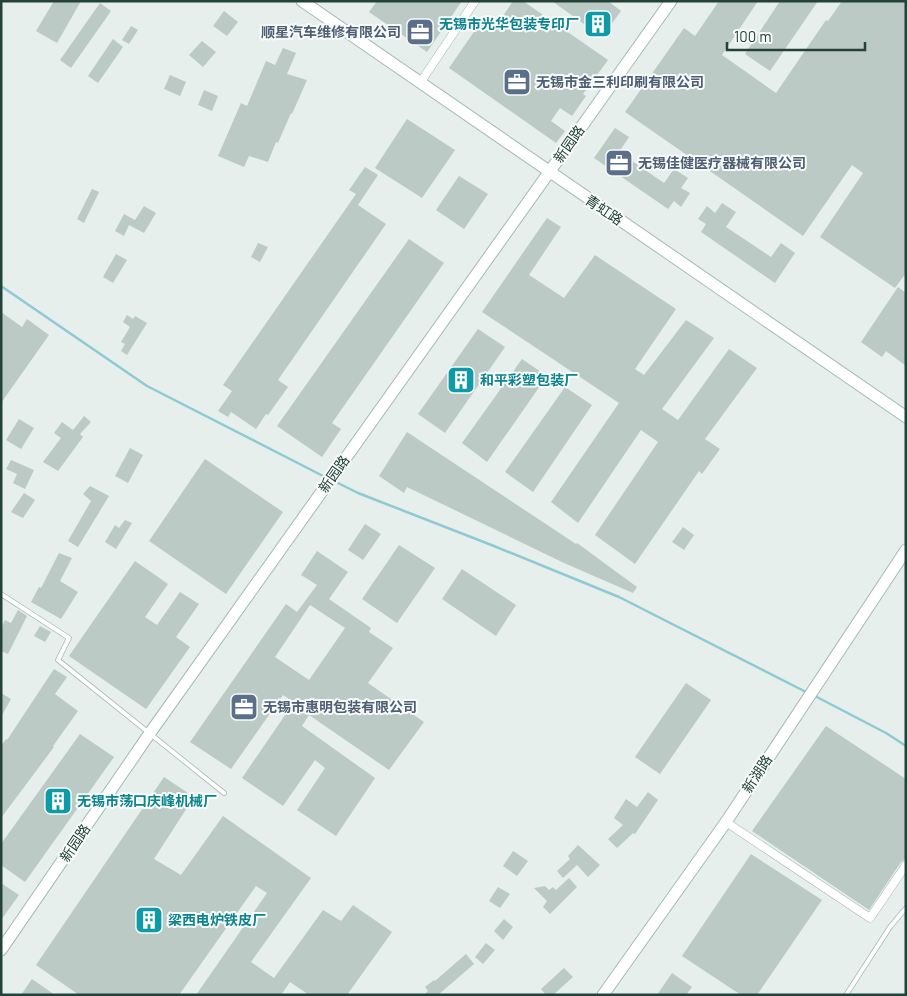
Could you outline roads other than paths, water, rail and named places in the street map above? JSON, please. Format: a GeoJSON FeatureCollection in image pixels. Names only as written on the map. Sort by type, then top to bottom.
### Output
{"type":"FeatureCollection","features":[{"type":"Feature","properties":{"kind":"street","name":"青虹路"},"geometry":{"type":"LineString","coordinates":[[302,1],[906,417]]}},
{"type":"Feature","properties":{"kind":"street"},"geometry":{"type":"LineString","coordinates":[[420,83],[475,1]]}},
{"type":"Feature","properties":{"kind":"street","name":"新园路"},"geometry":{"type":"LineString","coordinates":[[1,950],[150,733],[671,1]]}},
{"type":"Feature","properties":{"kind":"street","name":"新湖路"},"geometry":{"type":"LineString","coordinates":[[603,995],[726,822],[906,550]]}},
{"type":"Feature","properties":{"kind":"street"},"geometry":{"type":"LineString","coordinates":[[726,822],[870,918],[906,865]]}},
{"type":"Feature","properties":{"kind":"lane"},"geometry":{"type":"LineString","coordinates":[[1,594],[70,638],[58,660],[224,793]]}},
{"type":"Feature","properties":{"kind":"lane"},"geometry":{"type":"LineString","coordinates":[[846,995],[890,926],[906,908]]}},
{"type":"Feature","properties":{"kind":"waterway"},"geometry":{"type":"LineString","coordinates":[[1,286],[147,386],[327,478]]}},
{"type":"Feature","properties":{"kind":"waterway"},"geometry":{"type":"LineString","coordinates":[[334,481],[358,493],[619,597],[808,693]]}},
{"type":"Feature","properties":{"kind":"waterway"},"geometry":{"type":"LineString","coordinates":[[813,695],[886,733],[906,746]]}},
{"type":"Feature","properties":{"kind":"place","name":"无锡市光华包装专印厂"},"geometry":{"type":"Point","coordinates":[598,24]}},
{"type":"Feature","properties":{"kind":"place","name":"顺星汽车维修有限公司"},"geometry":{"type":"Point","coordinates":[420,32]}},
{"type":"Feature","properties":{"kind":"place","name":"无锡市金三利印刷有限公司"},"geometry":{"type":"Point","coordinates":[517,82]}},
{"type":"Feature","properties":{"kind":"place","name":"无锡佳健医疗器械有限公司"},"geometry":{"type":"Point","coordinates":[619,163]}},
{"type":"Feature","properties":{"kind":"place","name":"和平彩塑包装厂"},"geometry":{"type":"Point","coordinates":[461,380]}},
{"type":"Feature","properties":{"kind":"place","name":"无锡市惠明包装有限公司"},"geometry":{"type":"Point","coordinates":[244,707]}},
{"type":"Feature","properties":{"kind":"place","name":"无锡市荡口庆峰机械厂"},"geometry":{"type":"Point","coordinates":[58,801]}},
{"type":"Feature","properties":{"kind":"place","name":"梁西电炉铁皮厂"},"geometry":{"type":"Point","coordinates":[149,920]}}]}
